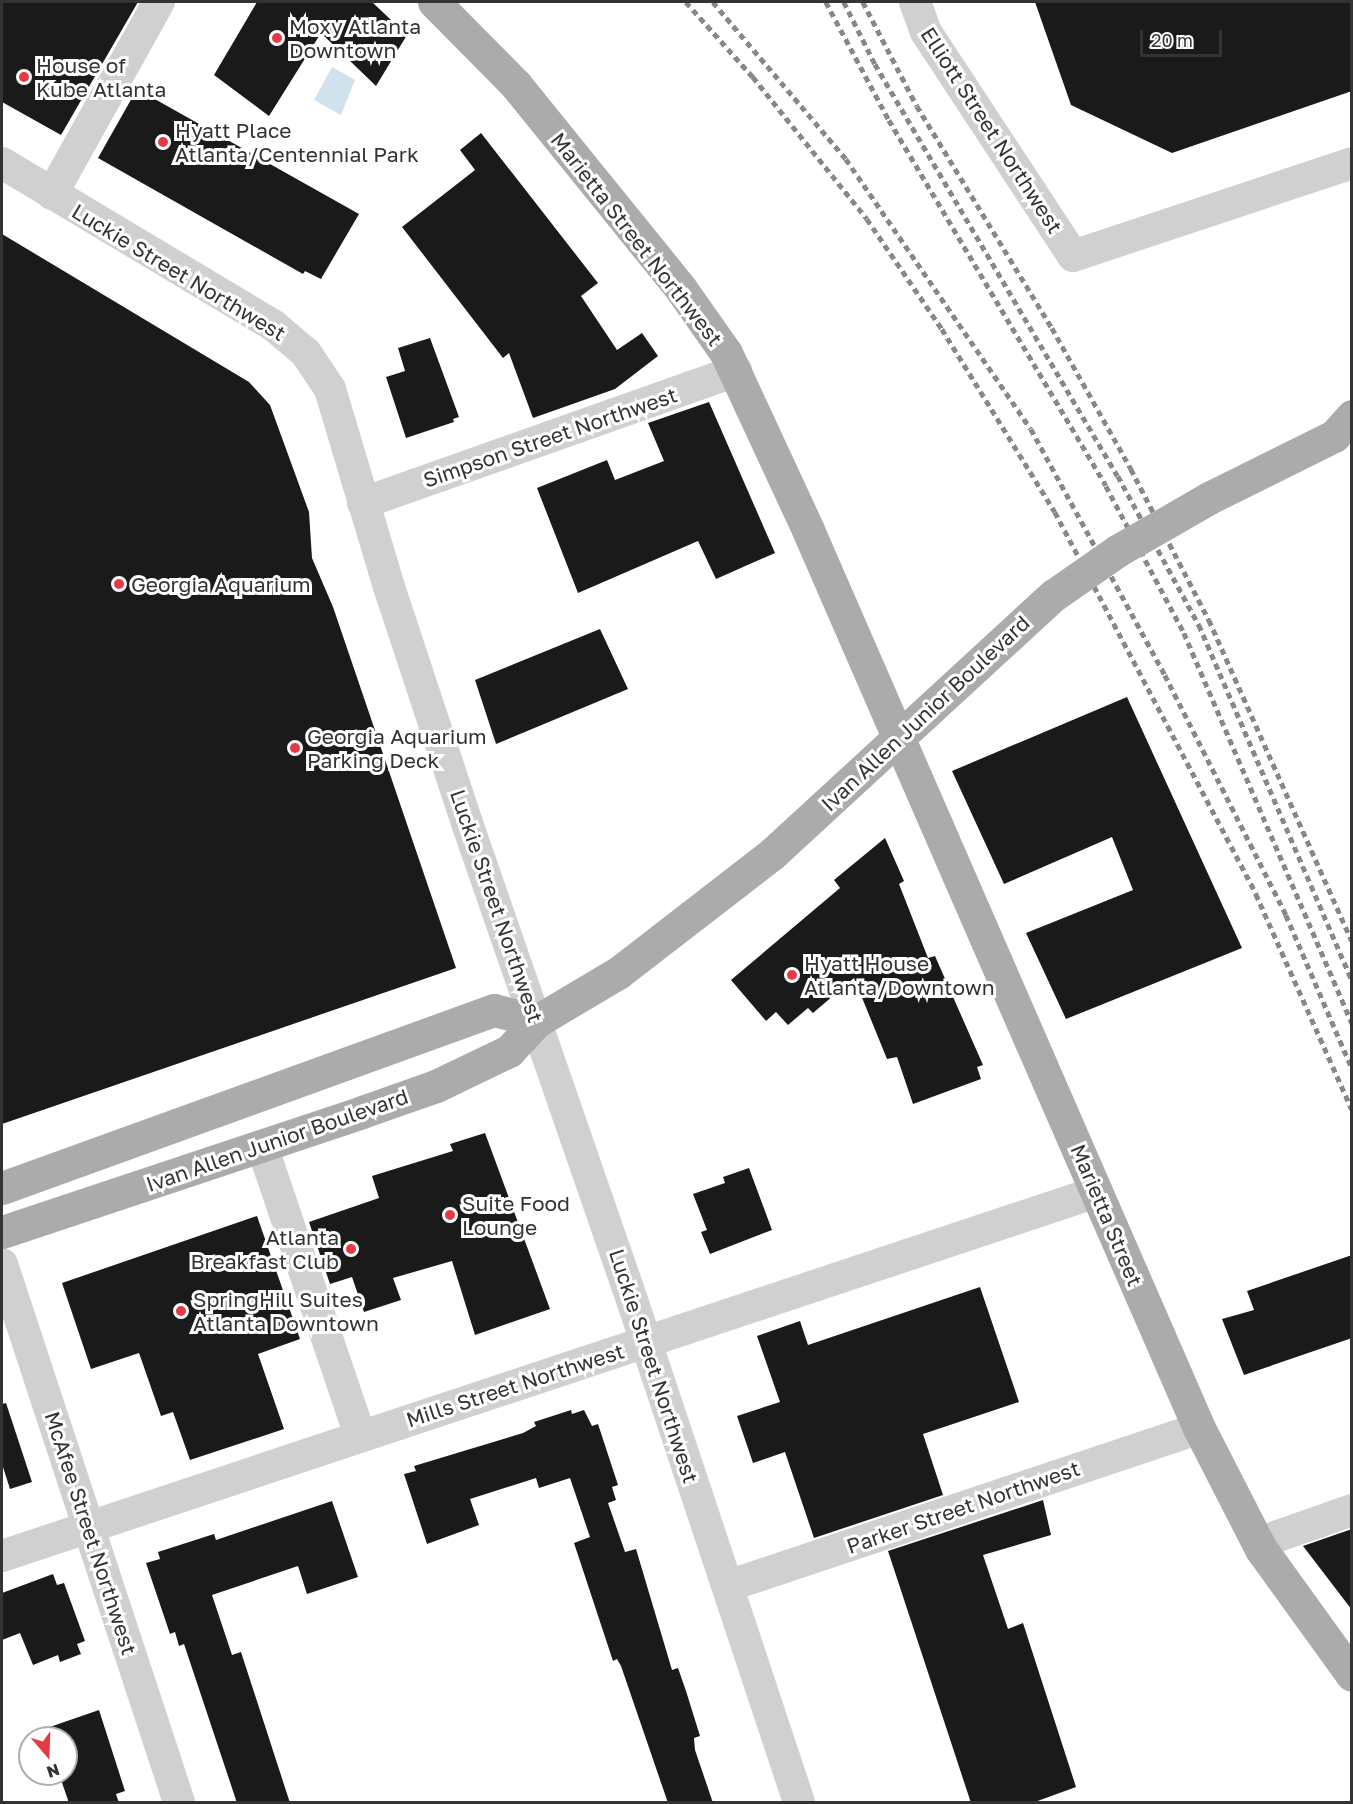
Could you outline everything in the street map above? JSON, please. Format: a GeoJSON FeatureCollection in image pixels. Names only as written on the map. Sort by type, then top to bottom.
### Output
{"type":"FeatureCollection","features":[{"type":"Feature","properties":{"kind":"main road","name":"Marietta Street Northwest"},"geometry":{"type":"LineString","coordinates":[[434,2],[516,85],[614,203],[681,289],[736,371],[897,736]]}},
{"type":"Feature","properties":{"kind":"main road","name":"Ivan Allen Junior Boulevard"},"geometry":{"type":"LineString","coordinates":[[2,1232],[262,1146],[484,1065],[509,1051],[537,1020],[618,973],[773,853],[897,736],[1054,595],[1117,551],[1209,498],[1346,429]]}},
{"type":"Feature","properties":{"kind":"main road","name":"Marietta Street"},"geometry":{"type":"LineString","coordinates":[[897,736],[1199,1428],[1258,1543],[1352,1675]]}},
{"type":"Feature","properties":{"kind":"main road"},"geometry":{"type":"LineString","coordinates":[[2,1188],[494,1010],[537,1020]]}},
{"type":"Feature","properties":{"kind":"street"},"geometry":{"type":"LineString","coordinates":[[51,195],[159,2]]}},
{"type":"Feature","properties":{"kind":"street","name":"Elliott Street Northwest"},"geometry":{"type":"LineString","coordinates":[[915,2],[926,32],[1073,256],[1352,163]]}},
{"type":"Feature","properties":{"kind":"street","name":"Luckie Street Northwest"},"geometry":{"type":"LineString","coordinates":[[2,163],[297,343],[330,389],[363,502],[467,823],[537,1020],[799,1803]]}},
{"type":"Feature","properties":{"kind":"street","name":"Simpson Street Northwest"},"geometry":{"type":"LineString","coordinates":[[363,502],[736,371]]}},
{"type":"Feature","properties":{"kind":"street"},"geometry":{"type":"LineString","coordinates":[[262,1146],[360,1435]]}},
{"type":"Feature","properties":{"kind":"street","name":"Mills Street Northwest"},"geometry":{"type":"LineString","coordinates":[[2,1556],[360,1435],[646,1343],[1097,1192]]}},
{"type":"Feature","properties":{"kind":"street","name":"McAfee Street Northwest"},"geometry":{"type":"LineString","coordinates":[[2,1264],[179,1803]]}},
{"type":"Feature","properties":{"kind":"street","name":"Parker Street Northwest"},"geometry":{"type":"LineString","coordinates":[[728,1586],[1199,1428]]}},
{"type":"Feature","properties":{"kind":"street"},"geometry":{"type":"LineString","coordinates":[[1258,1543],[1352,1510]]}},
{"type":"Feature","properties":{"kind":"water"},"geometry":{"type":"Polygon","coordinates":[[[332,67],[355,80],[341,115],[314,100],[332,67]]]}},
{"type":"Feature","properties":{"kind":"building"},"geometry":{"type":"Polygon","coordinates":[[[2,2],[138,2],[61,135],[2,102],[2,2]]]}},
{"type":"Feature","properties":{"kind":"building","name":"Moxy Atlanta Downtown"},"geometry":{"type":"Polygon","coordinates":[[[257,2],[372,2],[407,35],[376,86],[321,33],[269,116],[214,75],[257,2]]]}},
{"type":"Feature","properties":{"kind":"building"},"geometry":{"type":"Polygon","coordinates":[[[1035,2],[1352,2],[1352,91],[1172,153],[1071,105],[1035,2]]]}},
{"type":"Feature","properties":{"kind":"building"},"geometry":{"type":"Polygon","coordinates":[[[137,89],[359,214],[321,279],[305,271],[303,274],[98,158],[137,89]]]}},
{"type":"Feature","properties":{"kind":"building"},"geometry":{"type":"Polygon","coordinates":[[[481,133],[598,283],[581,296],[617,350],[642,333],[658,356],[615,389],[533,418],[509,353],[503,358],[402,227],[475,170],[460,150],[481,133]]]}},
{"type":"Feature","properties":{"kind":"building"},"geometry":{"type":"Polygon","coordinates":[[[2,234],[249,382],[270,405],[309,512],[312,558],[333,607],[456,968],[2,1124],[2,234]]]}},
{"type":"Feature","properties":{"kind":"building"},"geometry":{"type":"Polygon","coordinates":[[[430,338],[459,417],[453,419],[454,422],[406,438],[386,377],[405,371],[398,348],[430,338]]]}},
{"type":"Feature","properties":{"kind":"building"},"geometry":{"type":"Polygon","coordinates":[[[709,402],[775,553],[716,579],[698,541],[578,593],[537,488],[607,460],[615,480],[664,461],[648,423],[709,402]]]}},
{"type":"Feature","properties":{"kind":"building"},"geometry":{"type":"Polygon","coordinates":[[[600,629],[628,689],[496,744],[475,680],[600,629]]]}},
{"type":"Feature","properties":{"kind":"building"},"geometry":{"type":"Polygon","coordinates":[[[1127,697],[1242,948],[1066,1019],[1026,933],[1133,890],[1112,837],[1004,884],[952,771],[1127,697]]]}},
{"type":"Feature","properties":{"kind":"building","name":"Hyatt House Atlanta/Downtown"},"geometry":{"type":"Polygon","coordinates":[[[885,838],[904,881],[899,884],[928,958],[935,956],[983,1065],[977,1067],[981,1079],[913,1104],[897,1057],[887,1059],[854,978],[813,1013],[808,1008],[788,1025],[776,1012],[766,1021],[731,980],[840,888],[834,880],[885,838]]]}},
{"type":"Feature","properties":{"kind":"building","name":"Suite Food Lounge"},"geometry":{"type":"Polygon","coordinates":[[[485,1133],[550,1309],[475,1335],[452,1261],[393,1278],[401,1300],[364,1312],[352,1277],[330,1284],[309,1222],[379,1198],[372,1176],[453,1151],[450,1144],[485,1133]]]}},
{"type":"Feature","properties":{"kind":"building"},"geometry":{"type":"Polygon","coordinates":[[[749,1168],[772,1230],[710,1254],[701,1232],[707,1230],[693,1194],[725,1183],[723,1177],[749,1168]]]}},
{"type":"Feature","properties":{"kind":"building","name":"SpringHill Suites Atlanta Downtown"},"geometry":{"type":"Polygon","coordinates":[[[257,1216],[300,1339],[258,1354],[284,1429],[190,1460],[173,1412],[161,1416],[139,1353],[91,1369],[62,1283],[257,1216]]]}},
{"type":"Feature","properties":{"kind":"building"},"geometry":{"type":"Polygon","coordinates":[[[1352,1255],[1352,1338],[1244,1375],[1222,1319],[1254,1310],[1247,1291],[1352,1255]]]}},
{"type":"Feature","properties":{"kind":"building"},"geometry":{"type":"Polygon","coordinates":[[[980,1287],[1019,1402],[923,1434],[943,1495],[814,1538],[785,1452],[753,1463],[737,1416],[780,1402],[757,1336],[800,1321],[808,1345],[980,1287]]]}},
{"type":"Feature","properties":{"kind":"building"},"geometry":{"type":"Polygon","coordinates":[[[6,1403],[32,1482],[10,1489],[2,1464],[2,1404],[6,1403]]]}},
{"type":"Feature","properties":{"kind":"building"},"geometry":{"type":"Polygon","coordinates":[[[571,1410],[572,1414],[584,1410],[592,1426],[598,1424],[618,1485],[612,1487],[616,1500],[608,1503],[625,1552],[636,1549],[672,1670],[678,1668],[700,1736],[694,1738],[695,1750],[713,1803],[668,1803],[621,1666],[617,1659],[613,1661],[574,1543],[590,1537],[570,1478],[539,1488],[536,1478],[470,1499],[479,1525],[427,1544],[404,1474],[416,1471],[414,1466],[523,1433],[536,1426],[534,1422],[571,1410]]]}},
{"type":"Feature","properties":{"kind":"building"},"geometry":{"type":"Polygon","coordinates":[[[1043,1500],[1051,1535],[983,1555],[1008,1629],[1023,1623],[1076,1787],[1032,1803],[971,1803],[888,1551],[1043,1500]]]}},
{"type":"Feature","properties":{"kind":"building"},"geometry":{"type":"Polygon","coordinates":[[[332,1501],[358,1577],[307,1594],[298,1566],[212,1595],[232,1655],[241,1652],[290,1803],[237,1803],[184,1644],[179,1646],[175,1632],[170,1634],[146,1563],[160,1559],[158,1552],[214,1534],[216,1540],[332,1501]]]}},
{"type":"Feature","properties":{"kind":"building"},"geometry":{"type":"Polygon","coordinates":[[[1352,1529],[1352,1610],[1303,1546],[1352,1529]]]}},
{"type":"Feature","properties":{"kind":"building"},"geometry":{"type":"Polygon","coordinates":[[[53,1574],[57,1585],[64,1583],[85,1641],[77,1644],[81,1654],[60,1662],[58,1655],[33,1665],[20,1633],[2,1640],[2,1593],[53,1574]]]}},
{"type":"Feature","properties":{"kind":"building"},"geometry":{"type":"Polygon","coordinates":[[[99,1710],[125,1791],[116,1794],[119,1803],[69,1803],[63,1786],[78,1786],[78,1726],[53,1726],[99,1710]]]}},
{"type":"Feature","properties":{"kind":"railway"},"geometry":{"type":"LineString","coordinates":[[686,2],[753,77],[867,219],[942,329],[1055,512],[1256,894],[1352,1110]]}},
{"type":"Feature","properties":{"kind":"railway"},"geometry":{"type":"LineString","coordinates":[[713,2],[846,159],[1031,429],[1165,675],[1286,915],[1352,1068]]}},
{"type":"Feature","properties":{"kind":"railway"},"geometry":{"type":"LineString","coordinates":[[826,2],[889,120],[1106,486],[1184,633],[1352,1023]]}},
{"type":"Feature","properties":{"kind":"railway"},"geometry":{"type":"LineString","coordinates":[[844,2],[875,64],[1118,476],[1199,625],[1352,980]]}},
{"type":"Feature","properties":{"kind":"railway"},"geometry":{"type":"LineString","coordinates":[[863,2],[917,106],[1052,328],[1131,469],[1209,620],[1352,941]]}},
{"type":"Feature","properties":{"kind":"place","name":"Moxy Atlanta Downtown"},"geometry":{"type":"Point","coordinates":[277,38]}},
{"type":"Feature","properties":{"kind":"place","name":"House of Kube Atlanta"},"geometry":{"type":"Point","coordinates":[24,77]}},
{"type":"Feature","properties":{"kind":"place","name":"Hyatt Place Atlanta/Centennial Park"},"geometry":{"type":"Point","coordinates":[163,142]}},
{"type":"Feature","properties":{"kind":"place","name":"Georgia Aquarium"},"geometry":{"type":"Point","coordinates":[119,584]}},
{"type":"Feature","properties":{"kind":"place","name":"Georgia Aquarium Parking Deck"},"geometry":{"type":"Point","coordinates":[295,748]}},
{"type":"Feature","properties":{"kind":"place","name":"Hyatt House Atlanta/Downtown"},"geometry":{"type":"Point","coordinates":[792,975]}},
{"type":"Feature","properties":{"kind":"place","name":"Suite Food Lounge"},"geometry":{"type":"Point","coordinates":[450,1215]}},
{"type":"Feature","properties":{"kind":"place","name":"Atlanta Breakfast Club"},"geometry":{"type":"Point","coordinates":[351,1249]}},
{"type":"Feature","properties":{"kind":"place","name":"SpringHill Suites Atlanta Downtown"},"geometry":{"type":"Point","coordinates":[181,1311]}}]}
